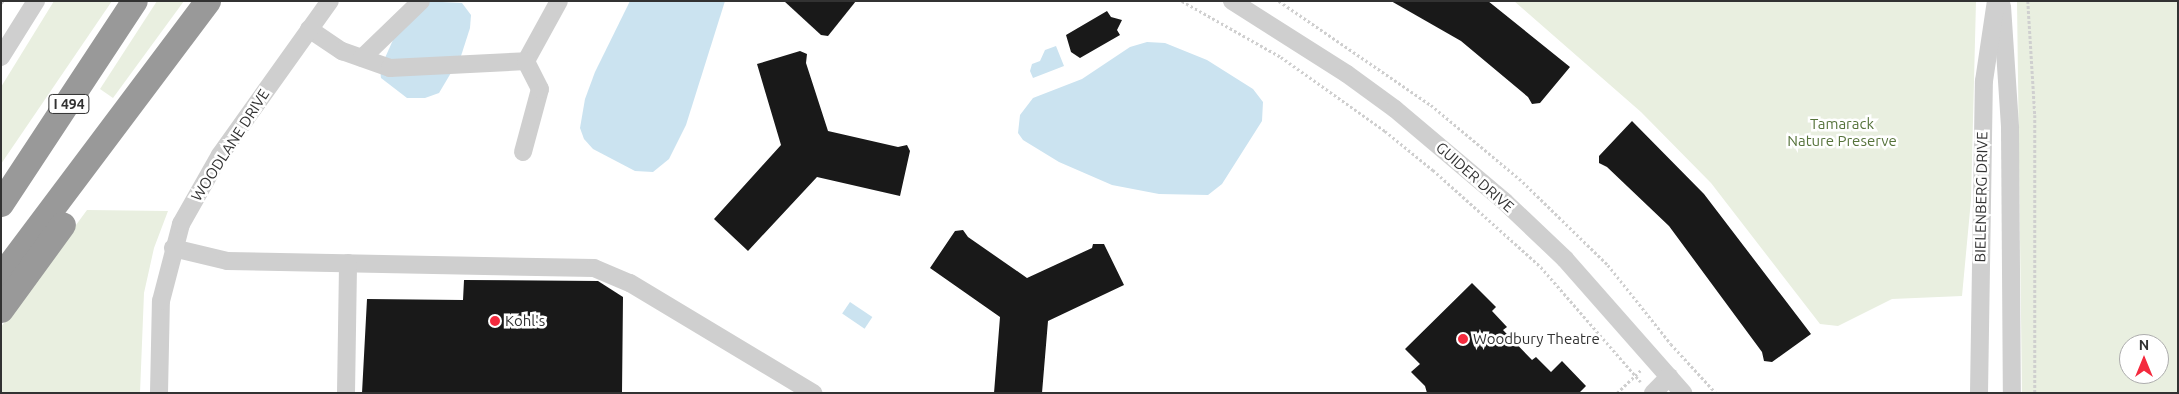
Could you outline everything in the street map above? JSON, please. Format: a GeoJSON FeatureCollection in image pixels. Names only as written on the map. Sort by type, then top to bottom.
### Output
{"type":"FeatureCollection","features":[{"type":"Feature","properties":{"kind":"highway","name":"I 494"},"geometry":{"type":"LineString","coordinates":[[1,204],[99,60],[135,1]]}},
{"type":"Feature","properties":{"kind":"highway"},"geometry":{"type":"LineString","coordinates":[[1,277],[137,100],[208,1]]}},
{"type":"Feature","properties":{"kind":"highway"},"geometry":{"type":"LineString","coordinates":[[1,310],[85,195],[137,100]]}},
{"type":"Feature","properties":{"kind":"street"},"geometry":{"type":"LineString","coordinates":[[1,57],[36,1]]}},
{"type":"Feature","properties":{"kind":"street","name":"WOODLANE DRIVE"},"geometry":{"type":"LineString","coordinates":[[158,393],[161,301],[173,248],[198,190],[330,1]]}},
{"type":"Feature","properties":{"kind":"street"},"geometry":{"type":"LineString","coordinates":[[362,58],[421,1]]}},
{"type":"Feature","properties":{"kind":"street"},"geometry":{"type":"LineString","coordinates":[[526,60],[559,1]]}},
{"type":"Feature","properties":{"kind":"street","name":"GUIDER DRIVE"},"geometry":{"type":"LineString","coordinates":[[1232,1],[1347,74],[1446,150],[1565,259],[1683,393]]}},
{"type":"Feature","properties":{"kind":"street","name":"BIELENBERG DRIVE"},"geometry":{"type":"LineString","coordinates":[[1979,393],[1984,81],[1996,1]]}},
{"type":"Feature","properties":{"kind":"street","name":"BIELENBERG DRIVE"},"geometry":{"type":"LineString","coordinates":[[2002,1],[2008,79],[2012,393]]}},
{"type":"Feature","properties":{"kind":"street"},"geometry":{"type":"LineString","coordinates":[[309,29],[342,52],[390,68],[526,60]]}},
{"type":"Feature","properties":{"kind":"street"},"geometry":{"type":"LineString","coordinates":[[523,152],[540,89],[526,60]]}},
{"type":"Feature","properties":{"kind":"street"},"geometry":{"type":"LineString","coordinates":[[173,248],[227,261],[582,267],[604,271],[813,393]]}},
{"type":"Feature","properties":{"kind":"street"},"geometry":{"type":"LineString","coordinates":[[346,393],[348,263]]}},
{"type":"Feature","properties":{"kind":"street"},"geometry":{"type":"LineString","coordinates":[[1649,390],[1668,377]]}},
{"type":"Feature","properties":{"kind":"path"},"geometry":{"type":"LineString","coordinates":[[1182,1],[1288,62],[1433,170],[1541,267],[1649,390]]}},
{"type":"Feature","properties":{"kind":"path"},"geometry":{"type":"LineString","coordinates":[[2028,1],[2035,115],[2035,393]]}},
{"type":"Feature","properties":{"kind":"path"},"geometry":{"type":"LineString","coordinates":[[1617,393],[1635,375]]}},
{"type":"Feature","properties":{"kind":"green space"},"geometry":{"type":"Polygon","coordinates":[[[54,1],[112,1],[1,164],[1,87],[54,1]]]}},
{"type":"Feature","properties":{"kind":"green space"},"geometry":{"type":"Polygon","coordinates":[[[157,1],[184,1],[113,98],[100,89],[157,1]]]}},
{"type":"Feature","properties":{"kind":"green space","name":"Tamarack Nature Preserve"},"geometry":{"type":"Polygon","coordinates":[[[1514,1],[1976,1],[1971,200],[1962,296],[1892,299],[1838,326],[1820,324],[1711,183],[1641,112],[1514,1]]]}},
{"type":"Feature","properties":{"kind":"green space"},"geometry":{"type":"Polygon","coordinates":[[[2017,1],[2178,1],[2178,393],[2022,393],[2017,1]]]}},
{"type":"Feature","properties":{"kind":"green space"},"geometry":{"type":"Polygon","coordinates":[[[87,210],[168,211],[154,248],[144,293],[140,393],[1,393],[1,327],[87,210]]]}},
{"type":"Feature","properties":{"kind":"water"},"geometry":{"type":"Polygon","coordinates":[[[422,1],[462,3],[471,15],[470,28],[461,56],[439,93],[425,98],[407,98],[381,78],[380,69],[393,40],[422,1]]]}},
{"type":"Feature","properties":{"kind":"water"},"geometry":{"type":"Polygon","coordinates":[[[630,1],[725,1],[686,125],[669,159],[653,172],[635,171],[593,149],[584,139],[580,128],[585,99],[595,72],[630,1]]]}},
{"type":"Feature","properties":{"kind":"water"},"geometry":{"type":"Polygon","coordinates":[[[1147,42],[1165,43],[1207,60],[1253,89],[1263,102],[1262,121],[1222,184],[1208,195],[1159,194],[1112,185],[1059,162],[1023,140],[1018,133],[1020,115],[1033,98],[1082,79],[1130,47],[1147,42]]]}},
{"type":"Feature","properties":{"kind":"water"},"geometry":{"type":"Polygon","coordinates":[[[1056,46],[1064,66],[1033,78],[1030,71],[1032,64],[1040,61],[1045,50],[1056,46]]]}},
{"type":"Feature","properties":{"kind":"water"},"geometry":{"type":"Polygon","coordinates":[[[850,302],[872,317],[865,329],[842,314],[850,302]]]}},
{"type":"Feature","properties":{"kind":"building"},"geometry":{"type":"Polygon","coordinates":[[[784,1],[856,1],[828,36],[821,35],[784,1]]]}},
{"type":"Feature","properties":{"kind":"building"},"geometry":{"type":"Polygon","coordinates":[[[1391,1],[1488,1],[1570,67],[1540,103],[1532,104],[1528,97],[1461,41],[1391,1]]]}},
{"type":"Feature","properties":{"kind":"building"},"geometry":{"type":"Polygon","coordinates":[[[1107,11],[1111,17],[1122,20],[1117,30],[1120,35],[1080,58],[1071,52],[1066,35],[1107,11]]]}},
{"type":"Feature","properties":{"kind":"building"},"geometry":{"type":"Polygon","coordinates":[[[800,51],[807,54],[806,63],[828,131],[898,147],[907,145],[910,151],[900,196],[817,177],[748,251],[714,219],[781,145],[757,64],[800,51]]]}},
{"type":"Feature","properties":{"kind":"building"},"geometry":{"type":"Polygon","coordinates":[[[1632,121],[1704,194],[1811,334],[1772,362],[1764,361],[1762,352],[1669,226],[1607,167],[1599,163],[1599,156],[1632,121]]]}},
{"type":"Feature","properties":{"kind":"building"},"geometry":{"type":"Polygon","coordinates":[[[963,230],[968,237],[1027,278],[1092,248],[1093,244],[1104,244],[1124,285],[1048,321],[1042,393],[994,393],[1000,317],[930,268],[955,231],[963,230]]]}},
{"type":"Feature","properties":{"kind":"building","name":"Kohl's"},"geometry":{"type":"Polygon","coordinates":[[[464,280],[598,281],[623,297],[622,393],[362,393],[367,299],[463,300],[464,280]]]}},
{"type":"Feature","properties":{"kind":"building","name":"Woodbury Theatre"},"geometry":{"type":"Polygon","coordinates":[[[1472,283],[1496,307],[1492,311],[1507,327],[1503,330],[1532,360],[1536,357],[1551,372],[1562,361],[1586,386],[1579,393],[1427,393],[1425,386],[1411,372],[1420,364],[1405,349],[1472,283]]]}},
{"type":"Feature","properties":{"kind":"place","name":"Kohl's"},"geometry":{"type":"Point","coordinates":[495,321]}},
{"type":"Feature","properties":{"kind":"place","name":"Woodbury Theatre"},"geometry":{"type":"Point","coordinates":[1463,339]}}]}
